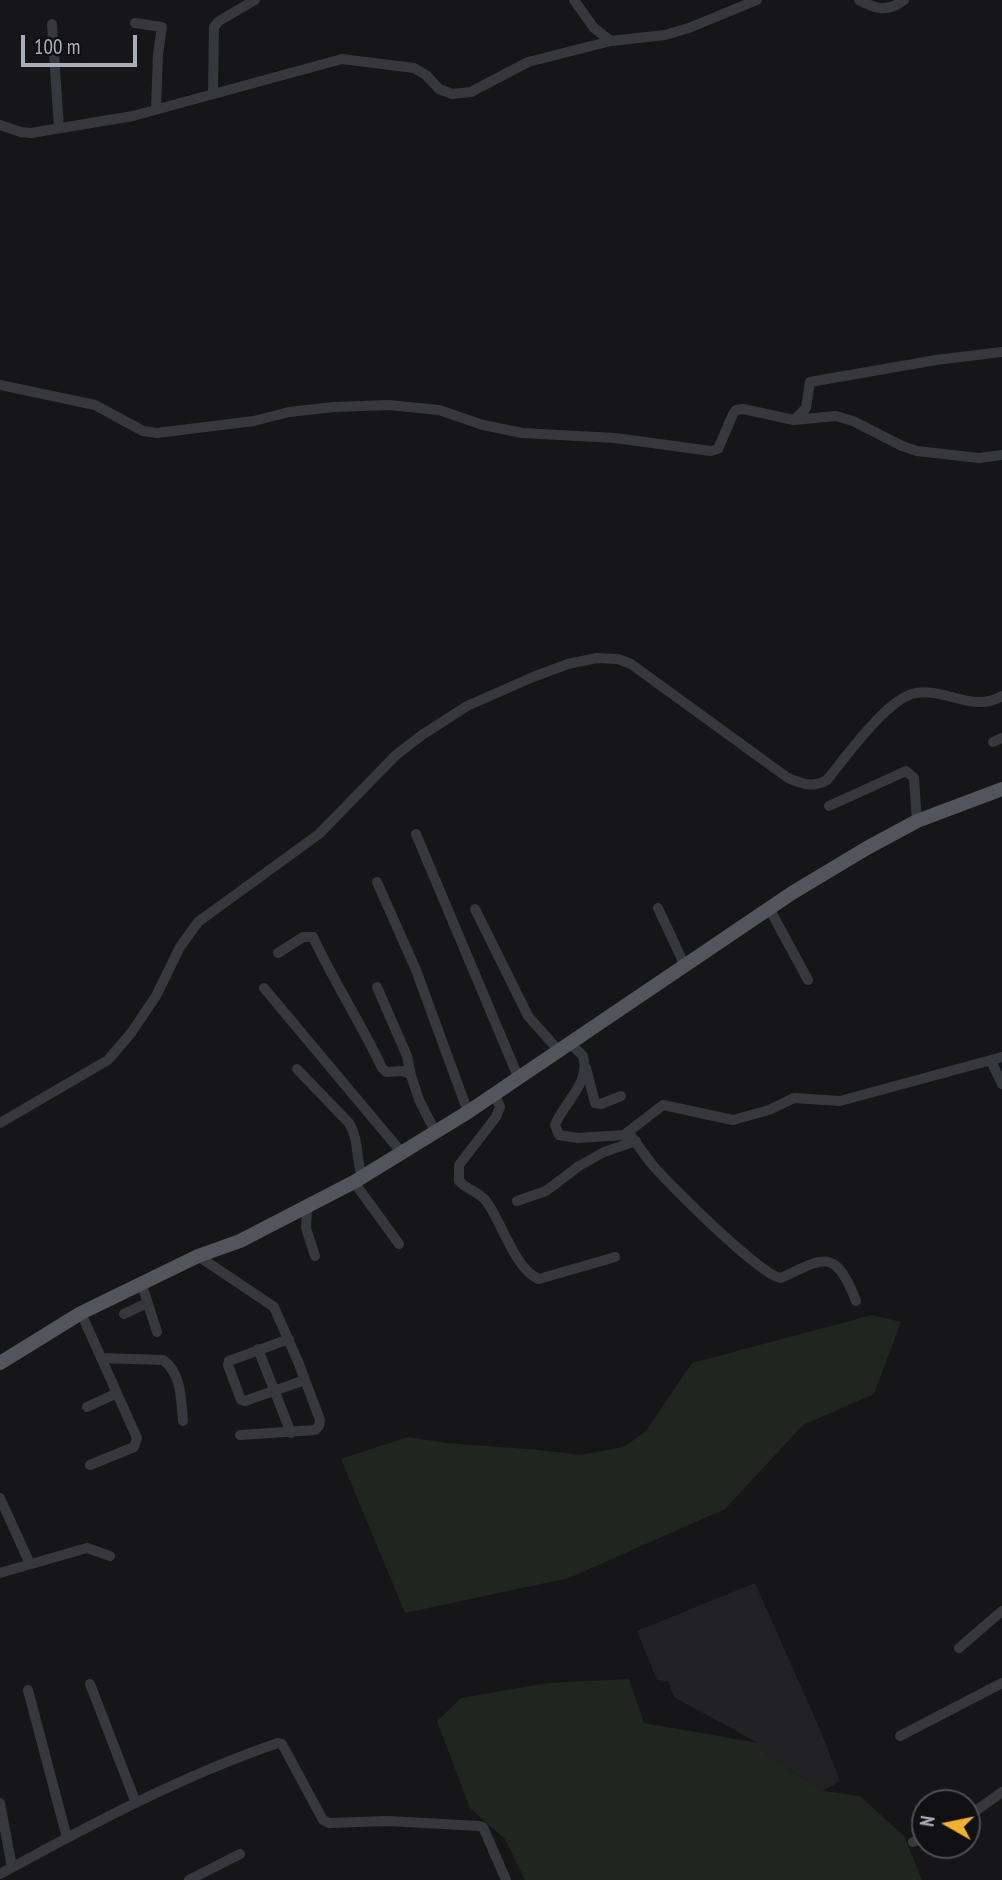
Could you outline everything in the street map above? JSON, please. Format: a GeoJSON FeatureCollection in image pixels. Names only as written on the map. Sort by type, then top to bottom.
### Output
{"type":"FeatureCollection","features":[{"type":"Feature","properties":{"kind":"main road"},"geometry":{"type":"LineString","coordinates":[[0,1363],[82,1313],[198,1256],[240,1241],[358,1179],[495,1095],[769,908],[867,848],[917,821],[1002,789]]}},
{"type":"Feature","properties":{"kind":"street"},"geometry":{"type":"LineString","coordinates":[[213,92],[214,27],[219,21],[255,0]]}},
{"type":"Feature","properties":{"kind":"street"},"geometry":{"type":"LineString","coordinates":[[574,0],[589,22],[611,41]]}},
{"type":"Feature","properties":{"kind":"street"},"geometry":{"type":"LineString","coordinates":[[0,125],[31,133],[133,116],[213,92],[342,59],[414,68],[426,75],[439,89],[452,94],[471,92],[528,62],[611,41],[665,35],[757,0]]}},
{"type":"Feature","properties":{"kind":"street"},"geometry":{"type":"LineString","coordinates":[[859,0],[879,10],[891,9],[904,0]]}},
{"type":"Feature","properties":{"kind":"street"},"geometry":{"type":"LineString","coordinates":[[135,23],[162,27],[156,109]]}},
{"type":"Feature","properties":{"kind":"street"},"geometry":{"type":"LineString","coordinates":[[52,24],[59,128]]}},
{"type":"Feature","properties":{"kind":"street"},"geometry":{"type":"LineString","coordinates":[[794,420],[806,408],[810,382],[936,360],[1002,352]]}},
{"type":"Feature","properties":{"kind":"street"},"geometry":{"type":"LineString","coordinates":[[0,385],[95,405],[135,428],[157,433],[254,421],[289,412],[389,405],[439,410],[483,425],[522,433],[615,438],[711,450],[718,449],[736,410],[758,411],[775,418],[794,420],[836,416],[853,421],[917,451],[979,458],[1002,455]]}},
{"type":"Feature","properties":{"kind":"street"},"geometry":{"type":"LineString","coordinates":[[0,1124],[108,1060],[150,1005],[180,947],[198,922],[319,834],[397,755],[467,706],[533,677],[568,664],[597,658],[618,659],[631,664],[788,778],[808,786],[819,785],[827,780],[881,716],[902,698],[924,692],[984,703],[1002,696]]}},
{"type":"Feature","properties":{"kind":"street"},"geometry":{"type":"LineString","coordinates":[[829,806],[906,771],[914,778],[917,821]]}},
{"type":"Feature","properties":{"kind":"street"},"geometry":{"type":"LineString","coordinates":[[416,834],[519,1079]]}},
{"type":"Feature","properties":{"kind":"street"},"geometry":{"type":"LineString","coordinates":[[377,882],[416,970],[468,1112]]}},
{"type":"Feature","properties":{"kind":"street"},"geometry":{"type":"LineString","coordinates":[[658,908],[685,966]]}},
{"type":"Feature","properties":{"kind":"street"},"geometry":{"type":"LineString","coordinates":[[769,908],[808,979]]}},
{"type":"Feature","properties":{"kind":"street"},"geometry":{"type":"LineString","coordinates":[[475,909],[528,1016],[566,1048],[583,1056],[595,1103],[601,1104],[621,1096]]}},
{"type":"Feature","properties":{"kind":"street"},"geometry":{"type":"LineString","coordinates":[[278,953],[303,937],[313,937],[346,1004],[360,1021],[382,1068],[386,1072],[404,1071],[411,1075]]}},
{"type":"Feature","properties":{"kind":"street"},"geometry":{"type":"LineString","coordinates":[[377,987],[407,1056],[419,1100],[436,1133]]}},
{"type":"Feature","properties":{"kind":"street"},"geometry":{"type":"LineString","coordinates":[[264,988],[402,1153]]}},
{"type":"Feature","properties":{"kind":"street"},"geometry":{"type":"LineString","coordinates":[[517,1200],[546,1191],[579,1166],[632,1137],[644,1117],[663,1105],[733,1120],[769,1110],[794,1098],[840,1101],[996,1059],[1002,1084]]}},
{"type":"Feature","properties":{"kind":"street"},"geometry":{"type":"LineString","coordinates":[[585,1062],[581,1083],[555,1125],[559,1135],[578,1138],[624,1135],[632,1137],[671,1184],[745,1256],[769,1275],[781,1278],[812,1262],[827,1260],[833,1262],[849,1283],[856,1301]]}},
{"type":"Feature","properties":{"kind":"street"},"geometry":{"type":"LineString","coordinates":[[297,1069],[349,1123],[354,1132],[358,1179],[399,1244]]}},
{"type":"Feature","properties":{"kind":"street"},"geometry":{"type":"LineString","coordinates":[[495,1095],[500,1107],[496,1117],[459,1165],[459,1181],[485,1200],[519,1259],[533,1276],[539,1279],[615,1257]]}},
{"type":"Feature","properties":{"kind":"street"},"geometry":{"type":"LineString","coordinates":[[307,1208],[306,1224],[315,1256]]}},
{"type":"Feature","properties":{"kind":"street"},"geometry":{"type":"LineString","coordinates":[[198,1256],[274,1307],[320,1420],[315,1430],[240,1435]]}},
{"type":"Feature","properties":{"kind":"street"},"geometry":{"type":"LineString","coordinates":[[142,1285],[157,1332]]}},
{"type":"Feature","properties":{"kind":"street"},"geometry":{"type":"LineString","coordinates":[[124,1314],[148,1303]]}},
{"type":"Feature","properties":{"kind":"street"},"geometry":{"type":"LineString","coordinates":[[82,1313],[137,1438],[134,1447],[90,1465]]}},
{"type":"Feature","properties":{"kind":"street"},"geometry":{"type":"LineString","coordinates":[[289,1339],[229,1361],[237,1394],[241,1401],[245,1401],[305,1380]]}},
{"type":"Feature","properties":{"kind":"street"},"geometry":{"type":"LineString","coordinates":[[258,1349],[291,1433]]}},
{"type":"Feature","properties":{"kind":"street"},"geometry":{"type":"LineString","coordinates":[[101,1358],[163,1360],[170,1365],[178,1381],[183,1421]]}},
{"type":"Feature","properties":{"kind":"street"},"geometry":{"type":"LineString","coordinates":[[87,1407],[117,1393]]}},
{"type":"Feature","properties":{"kind":"street"},"geometry":{"type":"LineString","coordinates":[[0,1498],[30,1564]]}},
{"type":"Feature","properties":{"kind":"street"},"geometry":{"type":"LineString","coordinates":[[0,1573],[87,1548],[110,1556]]}},
{"type":"Feature","properties":{"kind":"street"},"geometry":{"type":"LineString","coordinates":[[960,1648],[1001,1616]]}},
{"type":"Feature","properties":{"kind":"street"},"geometry":{"type":"LineString","coordinates":[[900,1736],[1002,1683]]}},
{"type":"Feature","properties":{"kind":"street"},"geometry":{"type":"LineString","coordinates":[[90,1684],[136,1803]]}},
{"type":"Feature","properties":{"kind":"street"},"geometry":{"type":"LineString","coordinates":[[28,1690],[67,1838]]}},
{"type":"Feature","properties":{"kind":"street"},"geometry":{"type":"LineString","coordinates":[[0,1874],[136,1803],[239,1756],[278,1743],[282,1744],[323,1820],[329,1823],[388,1821],[479,1826],[483,1828],[506,1880]]}},
{"type":"Feature","properties":{"kind":"street"},"geometry":{"type":"LineString","coordinates":[[981,1806],[1002,1792]]}},
{"type":"Feature","properties":{"kind":"street"},"geometry":{"type":"LineString","coordinates":[[0,1803],[12,1867]]}},
{"type":"Feature","properties":{"kind":"street"},"geometry":{"type":"LineString","coordinates":[[189,1880],[240,1854]]}},
{"type":"Feature","properties":{"kind":"shaded area"},"geometry":{"type":"Polygon","coordinates":[[[872,1315],[901,1322],[874,1394],[803,1425],[725,1509],[569,1578],[405,1613],[341,1459],[408,1437],[580,1455],[624,1447],[646,1431],[692,1363],[872,1315]]]}},
{"type":"Feature","properties":{"kind":"shaded area"},"geometry":{"type":"Polygon","coordinates":[[[755,1583],[840,1781],[823,1791],[769,1757],[758,1743],[674,1697],[668,1681],[657,1680],[637,1631],[755,1583]]]}},
{"type":"Feature","properties":{"kind":"shaded area"},"geometry":{"type":"Polygon","coordinates":[[[629,1679],[644,1723],[758,1743],[769,1757],[823,1791],[860,1796],[904,1836],[911,1859],[913,1859],[922,1880],[525,1880],[505,1839],[470,1808],[437,1721],[461,1698],[547,1683],[629,1679]]]}}]}
